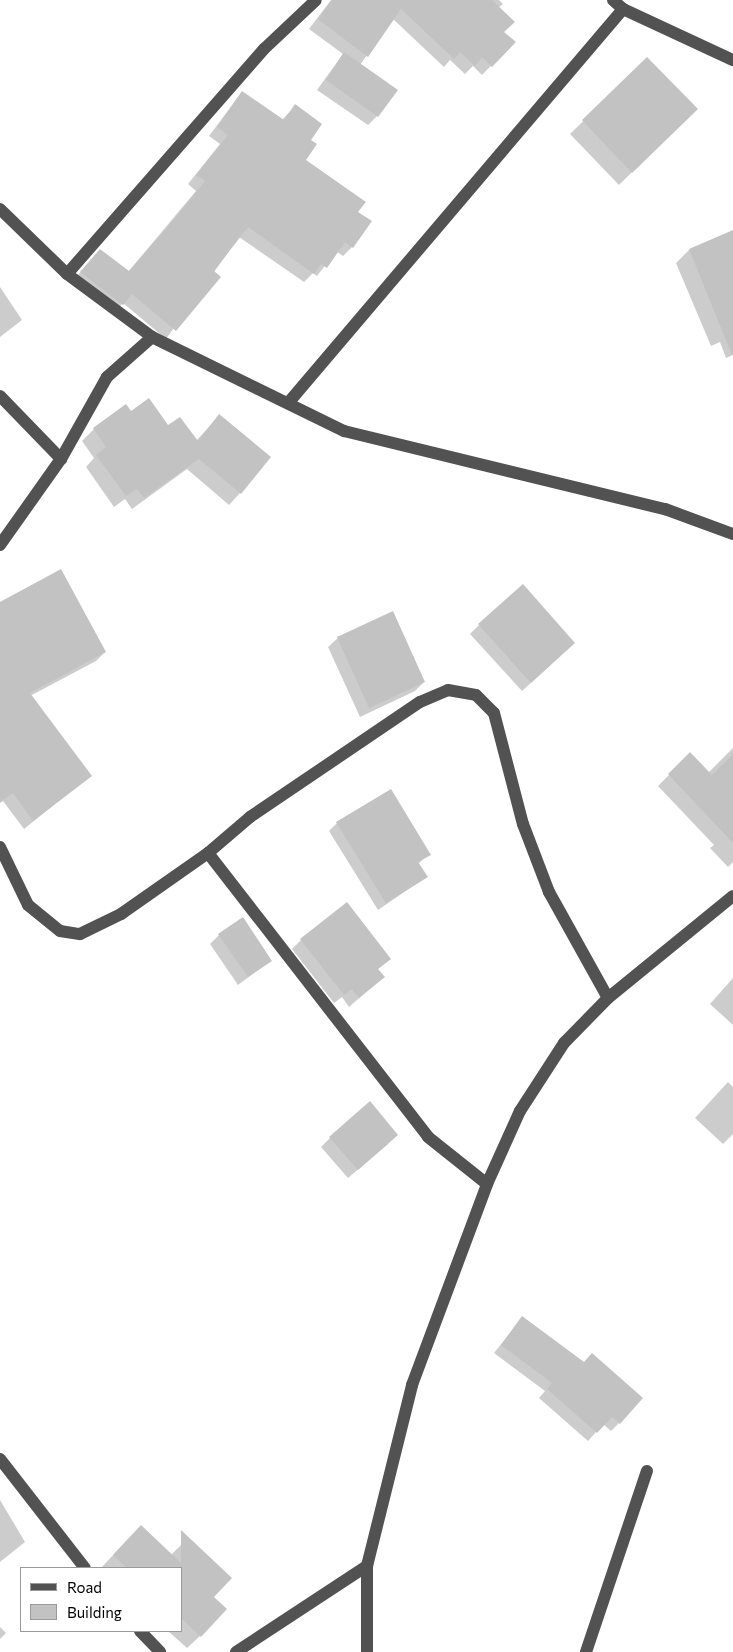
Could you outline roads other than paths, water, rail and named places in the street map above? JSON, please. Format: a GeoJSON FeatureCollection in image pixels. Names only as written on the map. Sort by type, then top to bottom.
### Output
{"type":"FeatureCollection","features":[{"type":"Feature","properties":{"kind":"street"},"geometry":{"type":"LineString","coordinates":[[67,274],[264,49],[316,0]]}},
{"type":"Feature","properties":{"kind":"street"},"geometry":{"type":"LineString","coordinates":[[613,0],[623,9],[733,60]]}},
{"type":"Feature","properties":{"kind":"street"},"geometry":{"type":"LineString","coordinates":[[289,402],[588,46],[623,9]]}},
{"type":"Feature","properties":{"kind":"street"},"geometry":{"type":"LineString","coordinates":[[0,209],[67,274],[152,337],[289,402],[344,431],[665,509],[733,534]]}},
{"type":"Feature","properties":{"kind":"street"},"geometry":{"type":"LineString","coordinates":[[0,545],[62,459],[108,376],[152,337]]}},
{"type":"Feature","properties":{"kind":"street"},"geometry":{"type":"LineString","coordinates":[[0,396],[62,459]]}},
{"type":"Feature","properties":{"kind":"street"},"geometry":{"type":"LineString","coordinates":[[0,847],[28,905],[60,931],[80,934],[121,914],[208,853],[250,817],[420,702],[448,690],[476,694],[494,713],[523,824],[548,892],[608,998]]}},
{"type":"Feature","properties":{"kind":"street"},"geometry":{"type":"LineString","coordinates":[[208,853],[428,1138],[487,1184]]}},
{"type":"Feature","properties":{"kind":"street"},"geometry":{"type":"LineString","coordinates":[[366,1652],[367,1566],[412,1385],[487,1184],[520,1111],[564,1043],[608,998],[733,896]]}},
{"type":"Feature","properties":{"kind":"street"},"geometry":{"type":"LineString","coordinates":[[0,1459],[84,1567]]}},
{"type":"Feature","properties":{"kind":"street"},"geometry":{"type":"LineString","coordinates":[[586,1652],[647,1471]]}},
{"type":"Feature","properties":{"kind":"street"},"geometry":{"type":"LineString","coordinates":[[236,1652],[367,1566]]}},
{"type":"Feature","properties":{"kind":"street"},"geometry":{"type":"LineString","coordinates":[[141,1632],[160,1652]]}}]}
